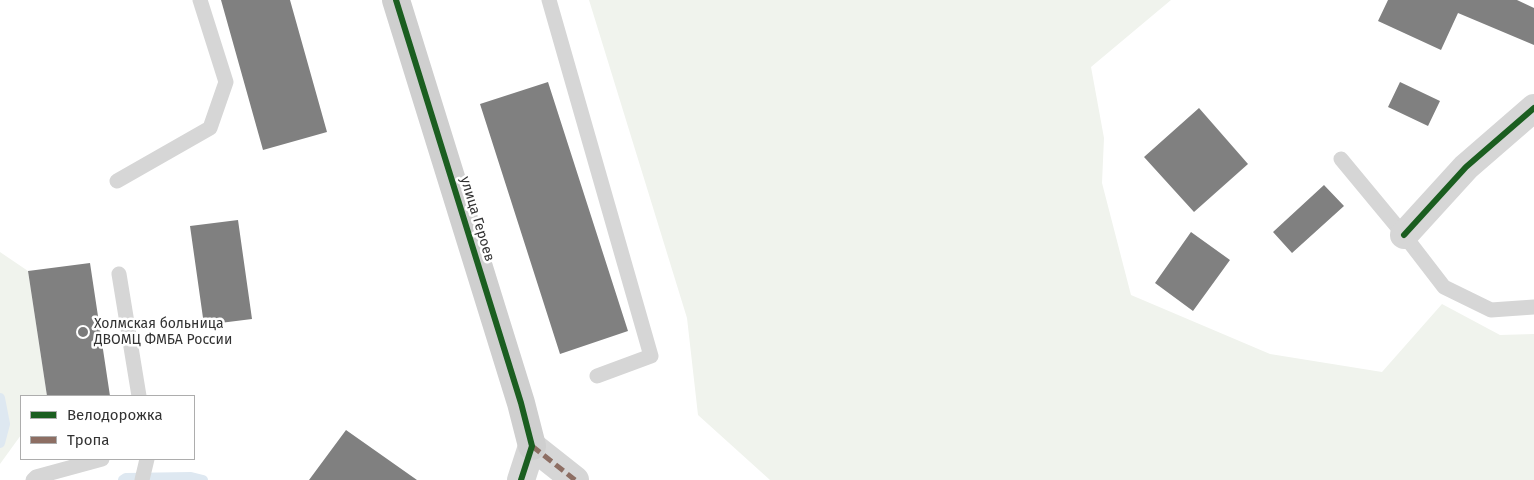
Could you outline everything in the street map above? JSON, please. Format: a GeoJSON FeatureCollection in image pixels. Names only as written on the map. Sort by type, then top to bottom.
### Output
{"type":"FeatureCollection","features":[{"type":"Feature","properties":{"kind":"street","name":"улица Героев"},"geometry":{"type":"LineString","coordinates":[[396,0],[522,403],[532,446]]}},
{"type":"Feature","properties":{"kind":"street"},"geometry":{"type":"LineString","coordinates":[[1404,234],[1466,167],[1534,108]]}},
{"type":"Feature","properties":{"kind":"street"},"geometry":{"type":"LineString","coordinates":[[521,480],[532,446],[575,480]]}},
{"type":"Feature","properties":{"kind":"lane"},"geometry":{"type":"LineString","coordinates":[[117,181],[210,128],[226,82],[200,0]]}},
{"type":"Feature","properties":{"kind":"lane"},"geometry":{"type":"LineString","coordinates":[[549,0],[652,356],[597,376]]}},
{"type":"Feature","properties":{"kind":"lane"},"geometry":{"type":"LineString","coordinates":[[1341,158],[1404,234],[1444,287],[1491,310],[1534,307]]}},
{"type":"Feature","properties":{"kind":"lane"},"geometry":{"type":"LineString","coordinates":[[119,274],[139,395]]}},
{"type":"Feature","properties":{"kind":"lane"},"geometry":{"type":"LineString","coordinates":[[35,478],[98,460]]}},
{"type":"Feature","properties":{"kind":"lane"},"geometry":{"type":"LineString","coordinates":[[142,480],[148,460]]}},
{"type":"Feature","properties":{"kind":"shaded area"},"geometry":{"type":"Polygon","coordinates":[[[589,0],[1171,0],[1091,67],[1104,138],[1102,183],[1131,295],[1270,354],[1382,372],[1442,304],[1500,335],[1534,334],[1534,480],[770,480],[698,415],[687,318],[589,0]]]}},
{"type":"Feature","properties":{"kind":"shaded area"},"geometry":{"type":"Polygon","coordinates":[[[0,252],[28,271],[47,395],[20,395],[20,436],[0,464],[0,252]]]}},
{"type":"Feature","properties":{"kind":"building"},"geometry":{"type":"Polygon","coordinates":[[[221,0],[290,0],[327,132],[263,150],[221,0]]]}},
{"type":"Feature","properties":{"kind":"building"},"geometry":{"type":"Polygon","coordinates":[[[1388,0],[1517,0],[1534,8],[1534,45],[1458,13],[1441,50],[1378,21],[1388,0]]]}},
{"type":"Feature","properties":{"kind":"building"},"geometry":{"type":"Polygon","coordinates":[[[548,82],[628,331],[560,354],[480,104],[548,82]]]}},
{"type":"Feature","properties":{"kind":"building"},"geometry":{"type":"Polygon","coordinates":[[[1400,82],[1440,101],[1428,126],[1388,107],[1400,82]]]}},
{"type":"Feature","properties":{"kind":"building"},"geometry":{"type":"Polygon","coordinates":[[[1199,108],[1248,164],[1194,212],[1144,157],[1199,108]]]}},
{"type":"Feature","properties":{"kind":"building"},"geometry":{"type":"Polygon","coordinates":[[[1324,185],[1344,206],[1292,253],[1273,232],[1324,185]]]}},
{"type":"Feature","properties":{"kind":"building"},"geometry":{"type":"Polygon","coordinates":[[[238,220],[252,319],[204,325],[190,226],[238,220]]]}},
{"type":"Feature","properties":{"kind":"building"},"geometry":{"type":"Polygon","coordinates":[[[1191,232],[1230,260],[1193,311],[1155,283],[1191,232]]]}},
{"type":"Feature","properties":{"kind":"building"},"geometry":{"type":"Polygon","coordinates":[[[90,263],[110,395],[47,395],[28,271],[90,263]]]}},
{"type":"Feature","properties":{"kind":"building"},"geometry":{"type":"Polygon","coordinates":[[[346,430],[417,480],[309,480],[346,430]]]}},
{"type":"Feature","properties":{"kind":"waterway"},"geometry":{"type":"LineString","coordinates":[[0,398],[5,424],[0,443]]}},
{"type":"Feature","properties":{"kind":"waterway"},"geometry":{"type":"LineString","coordinates":[[123,480],[126,478],[191,477],[203,480]]}},
{"type":"Feature","properties":{"kind":"marked path"},"geometry":{"type":"LineString","coordinates":[[532,446],[575,480]]}},
{"type":"Feature","properties":{"kind":"cycle path"},"geometry":{"type":"LineString","coordinates":[[396,0],[521,403],[532,446],[521,480]]}},
{"type":"Feature","properties":{"kind":"cycle path"},"geometry":{"type":"LineString","coordinates":[[1404,235],[1466,167],[1534,108]]}},
{"type":"Feature","properties":{"kind":"place","name":"Холмская больница ДВОМЦ ФМБА России"},"geometry":{"type":"Point","coordinates":[83,332]}}]}
